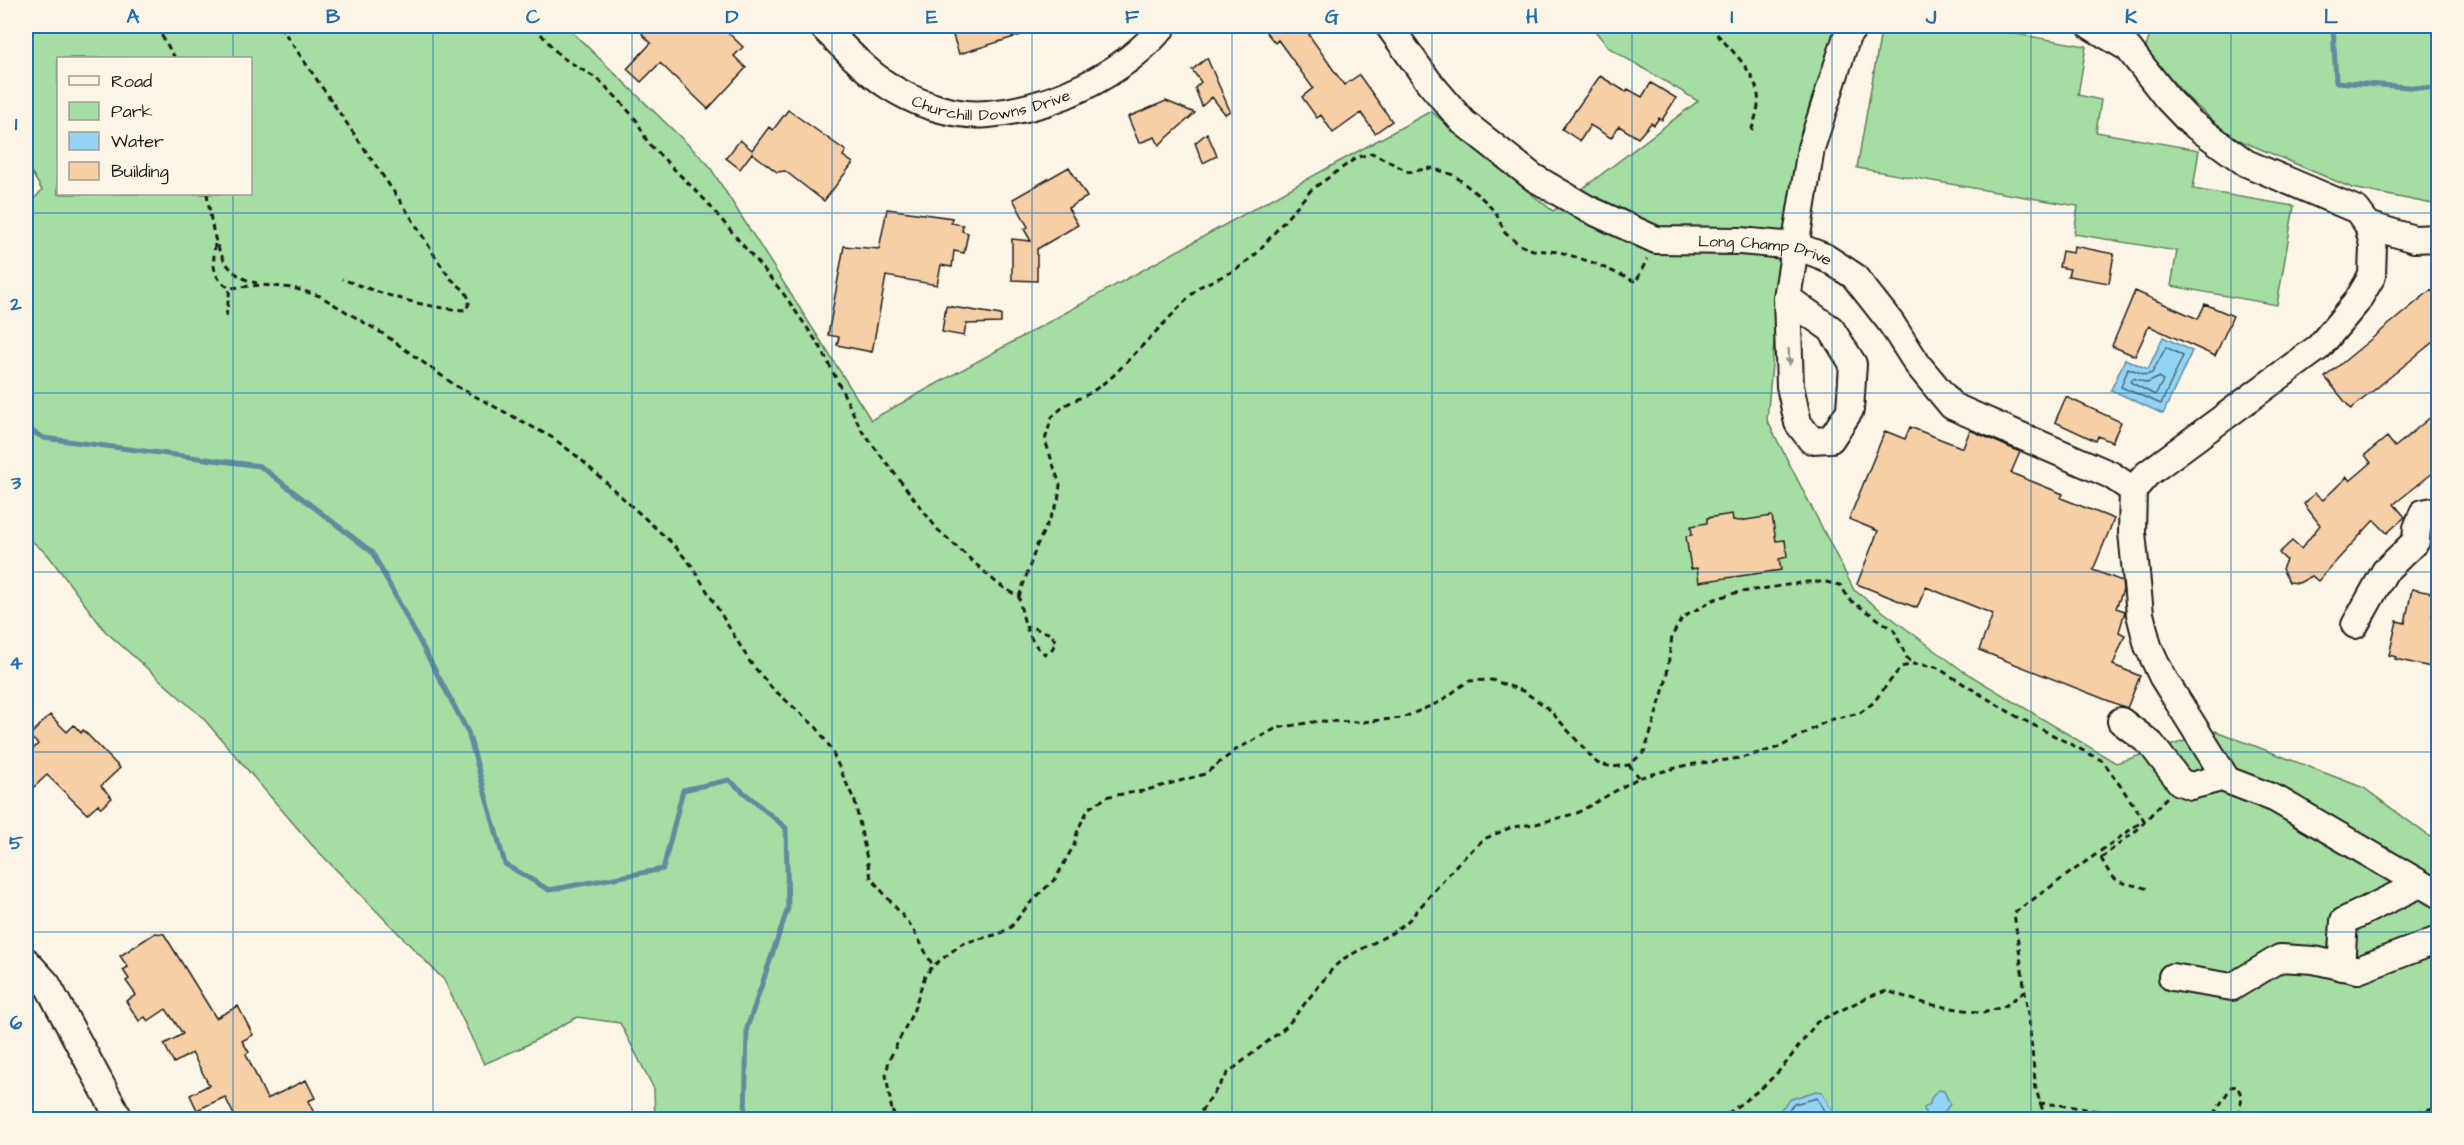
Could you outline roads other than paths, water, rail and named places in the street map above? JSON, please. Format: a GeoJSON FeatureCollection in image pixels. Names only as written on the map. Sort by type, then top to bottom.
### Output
{"type":"FeatureCollection","features":[{"type":"Feature","properties":{"kind":"street","name":"Churchill Downs Drive"},"geometry":{"type":"LineString","coordinates":[[822,26],[876,78],[897,91],[939,108],[987,115],[1024,108],[1081,87],[1140,49],[1163,26]]}},
{"type":"Feature","properties":{"kind":"street","name":"Long Champ Drive"},"geometry":{"type":"LineString","coordinates":[[1389,26],[1429,82],[1463,122],[1533,177],[1586,208],[1656,240],[1740,241],[1796,246],[1825,257],[1854,276],[1891,323],[1918,365],[1952,406],[2111,475],[2133,490]]}},
{"type":"Feature","properties":{"kind":"street"},"geometry":{"type":"LineString","coordinates":[[1786,298],[1831,329],[1853,364],[1850,410],[1831,439],[1811,440],[1798,423],[1790,386],[1786,298],[1810,148],[1847,36],[1856,26]]}},
{"type":"Feature","properties":{"kind":"street"},"geometry":{"type":"LineString","coordinates":[[2091,26],[2128,48],[2190,123],[2246,163],[2357,210],[2368,225],[2373,245],[2372,276],[2356,303],[2319,347],[2147,474],[2133,490],[2132,532],[2140,614],[2148,646],[2162,676],[2225,777],[2276,799],[2429,889]]}},
{"type":"Feature","properties":{"kind":"street"},"geometry":{"type":"LineString","coordinates":[[2368,225],[2414,239],[2439,238]]}},
{"type":"Feature","properties":{"kind":"street"},"geometry":{"type":"LineString","coordinates":[[2355,626],[2385,571],[2427,542],[2417,528],[2423,513],[2439,510]]}},
{"type":"Feature","properties":{"kind":"street"},"geometry":{"type":"LineString","coordinates":[[2121,721],[2151,744],[2180,782],[2191,786],[2225,777]]}},
{"type":"Feature","properties":{"kind":"street"},"geometry":{"type":"LineString","coordinates":[[2341,967],[2344,921],[2429,889]]}},
{"type":"Feature","properties":{"kind":"street"},"geometry":{"type":"LineString","coordinates":[[2172,977],[2232,987],[2280,957],[2314,960],[2358,970],[2439,940]]}},
{"type":"Feature","properties":{"kind":"street"},"geometry":{"type":"LineString","coordinates":[[26,961],[47,984],[120,1119]]}},
{"type":"Feature","properties":{"kind":"water"},"geometry":{"type":"Polygon","coordinates":[[[2163,337],[2192,351],[2163,414],[2111,390],[2125,359],[2148,369],[2163,337]]]}},
{"type":"Feature","properties":{"kind":"water"},"geometry":{"type":"Polygon","coordinates":[[[1938,1090],[1944,1091],[1950,1104],[1940,1119],[1908,1119],[1926,1117],[1924,1108],[1930,1104],[1931,1098],[1938,1090]]]}},
{"type":"Feature","properties":{"kind":"water"},"geometry":{"type":"Polygon","coordinates":[[[1816,1091],[1822,1092],[1836,1119],[1771,1119],[1791,1099],[1816,1091]]]}},
{"type":"Feature","properties":{"kind":"waterway"},"geometry":{"type":"LineString","coordinates":[[2333,26],[2336,82],[2438,89]]}},
{"type":"Feature","properties":{"kind":"waterway"},"geometry":{"type":"LineString","coordinates":[[26,428],[44,438],[260,466],[372,552],[468,732],[505,864],[549,890],[663,869],[683,790],[729,780],[786,828],[788,908],[747,1028],[745,1120]]}}]}
